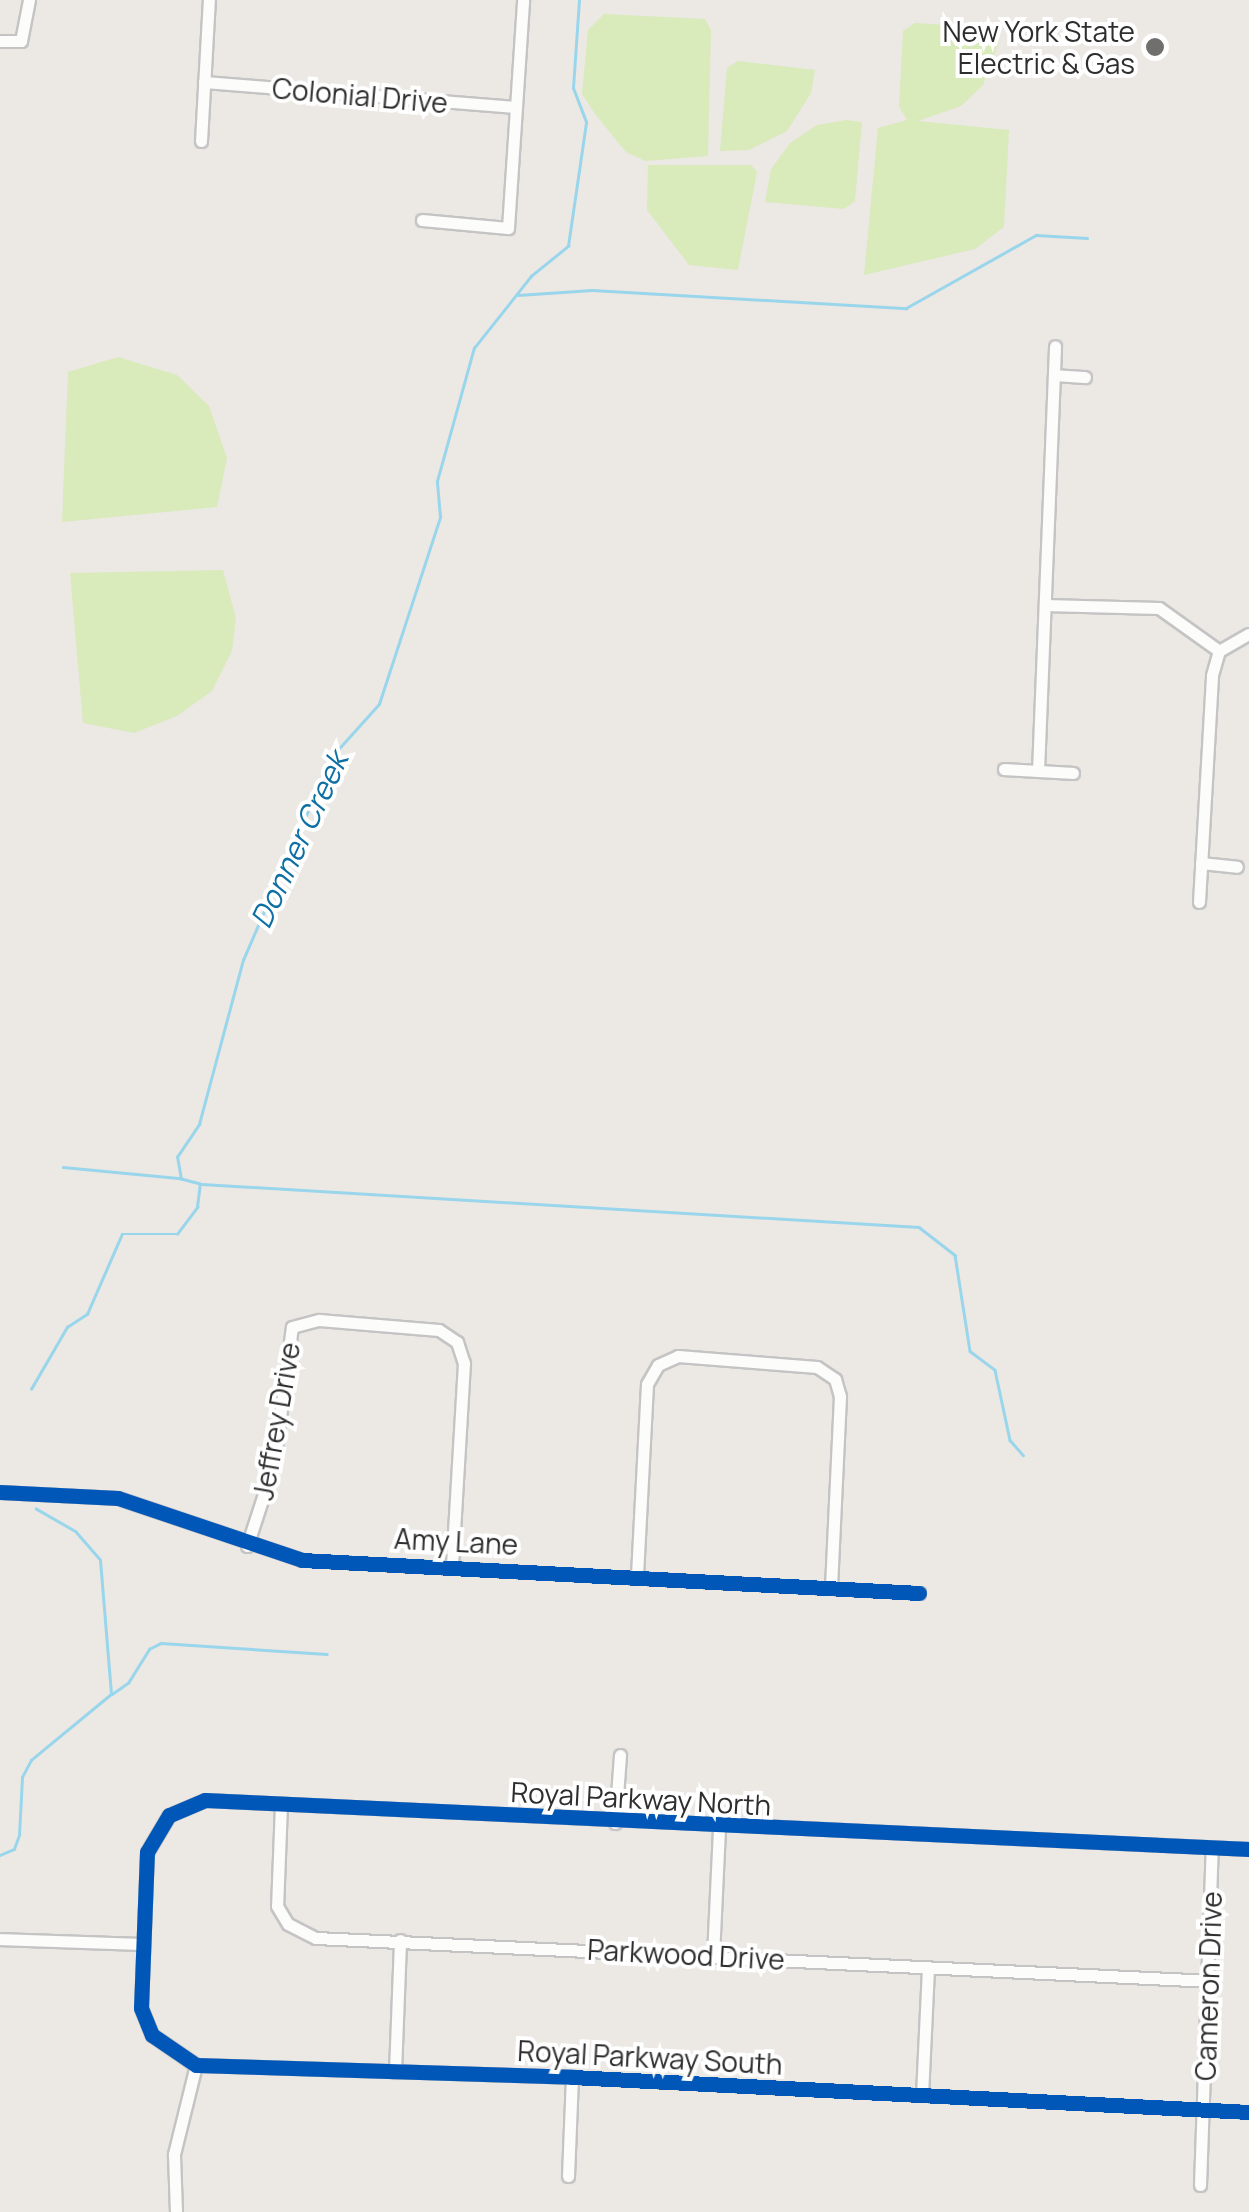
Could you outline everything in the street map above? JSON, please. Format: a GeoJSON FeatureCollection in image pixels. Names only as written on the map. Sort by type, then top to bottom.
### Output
{"type":"FeatureCollection","features":[{"type":"Feature","properties":{"kind":"street"},"geometry":{"type":"LineString","coordinates":[[0,42],[20,41],[29,0]]}},
{"type":"Feature","properties":{"kind":"street"},"geometry":{"type":"LineString","coordinates":[[202,141],[209,0]]}},
{"type":"Feature","properties":{"kind":"street"},"geometry":{"type":"LineString","coordinates":[[422,220],[508,228],[522,0]]}},
{"type":"Feature","properties":{"kind":"street","name":"Colonial Drive"},"geometry":{"type":"LineString","coordinates":[[204,82],[516,108]]}},
{"type":"Feature","properties":{"kind":"street"},"geometry":{"type":"LineString","coordinates":[[1038,771],[1055,346]]}},
{"type":"Feature","properties":{"kind":"street"},"geometry":{"type":"LineString","coordinates":[[1054,375],[1085,377]]}},
{"type":"Feature","properties":{"kind":"street"},"geometry":{"type":"LineString","coordinates":[[1045,605],[1159,608],[1219,651]]}},
{"type":"Feature","properties":{"kind":"street"},"geometry":{"type":"LineString","coordinates":[[1199,902],[1212,675],[1219,651],[1249,634]]}},
{"type":"Feature","properties":{"kind":"street"},"geometry":{"type":"LineString","coordinates":[[1004,770],[1072,773]]}},
{"type":"Feature","properties":{"kind":"street"},"geometry":{"type":"LineString","coordinates":[[1201,863],[1236,867]]}},
{"type":"Feature","properties":{"kind":"street","name":"Jeffrey Drive"},"geometry":{"type":"LineString","coordinates":[[247,1546],[274,1463],[292,1327],[319,1320],[439,1330],[457,1342],[464,1363],[452,1564]]}},
{"type":"Feature","properties":{"kind":"street"},"geometry":{"type":"LineString","coordinates":[[637,1575],[647,1384],[658,1365],[678,1356],[816,1366],[835,1380],[840,1396],[830,1586]]}},
{"type":"Feature","properties":{"kind":"street","name":"Amy Lane"},"geometry":{"type":"LineString","coordinates":[[0,1492],[118,1498],[247,1546],[302,1560],[452,1564],[919,1592]]}},
{"type":"Feature","properties":{"kind":"street"},"geometry":{"type":"LineString","coordinates":[[615,1823],[620,1755]]}},
{"type":"Feature","properties":{"kind":"street","name":"Royal Parkway North"},"geometry":{"type":"LineString","coordinates":[[142,1944],[147,1852],[169,1814],[205,1800],[719,1828],[1249,1850]]}},
{"type":"Feature","properties":{"kind":"street","name":"Parkwood Drive"},"geometry":{"type":"LineString","coordinates":[[281,1804],[277,1906],[288,1924],[316,1938],[1211,1981]]}},
{"type":"Feature","properties":{"kind":"street"},"geometry":{"type":"LineString","coordinates":[[713,1956],[719,1828]]}},
{"type":"Feature","properties":{"kind":"street","name":"Cameron Drive"},"geometry":{"type":"LineString","coordinates":[[1200,2185],[1211,1981],[1212,1848]]}},
{"type":"Feature","properties":{"kind":"street"},"geometry":{"type":"LineString","coordinates":[[0,1939],[142,1944],[141,2008],[152,2035],[196,2066],[174,2154],[176,2212]]}},
{"type":"Feature","properties":{"kind":"street"},"geometry":{"type":"LineString","coordinates":[[395,2072],[400,1940]]}},
{"type":"Feature","properties":{"kind":"street"},"geometry":{"type":"LineString","coordinates":[[922,2095],[928,1966]]}},
{"type":"Feature","properties":{"kind":"street","name":"Royal Parkway South"},"geometry":{"type":"LineString","coordinates":[[196,2066],[572,2077],[1249,2112]]}},
{"type":"Feature","properties":{"kind":"street"},"geometry":{"type":"LineString","coordinates":[[568,2176],[572,2077]]}},
{"type":"Feature","properties":{"kind":"green space"},"geometry":{"type":"Polygon","coordinates":[[[604,14],[705,19],[711,30],[708,156],[645,161],[626,152],[595,114],[582,94],[588,30],[604,14]]]}},
{"type":"Feature","properties":{"kind":"green space"},"geometry":{"type":"Polygon","coordinates":[[[915,23],[992,28],[999,42],[983,85],[961,106],[918,121],[1009,130],[1004,227],[975,249],[864,275],[878,128],[907,120],[899,106],[903,31],[915,23]]]}},
{"type":"Feature","properties":{"kind":"green space"},"geometry":{"type":"Polygon","coordinates":[[[738,61],[815,70],[811,93],[787,131],[749,150],[720,151],[727,68],[738,61]]]}},
{"type":"Feature","properties":{"kind":"green space"},"geometry":{"type":"Polygon","coordinates":[[[846,120],[862,122],[855,201],[844,209],[765,202],[771,169],[790,143],[817,125],[846,120]]]}},
{"type":"Feature","properties":{"kind":"green space"},"geometry":{"type":"Polygon","coordinates":[[[648,165],[751,165],[757,172],[738,270],[689,265],[647,210],[648,165]]]}},
{"type":"Feature","properties":{"kind":"green space"},"geometry":{"type":"Polygon","coordinates":[[[118,357],[177,375],[209,406],[227,458],[217,507],[62,522],[68,372],[118,357]]]}},
{"type":"Feature","properties":{"kind":"green space"},"geometry":{"type":"Polygon","coordinates":[[[223,570],[236,618],[232,651],[212,691],[177,716],[134,733],[83,723],[70,573],[223,570]]]}},
{"type":"Feature","properties":{"kind":"waterway","name":"Donner Creek"},"geometry":{"type":"LineString","coordinates":[[31,1389],[67,1327],[87,1314],[122,1234],[177,1234],[197,1207],[200,1184],[181,1179],[177,1157],[199,1124],[243,960],[298,833],[334,754],[379,704],[440,517],[437,481],[474,348],[531,276],[568,246],[586,122],[573,88],[579,0]]}},
{"type":"Feature","properties":{"kind":"waterway"},"geometry":{"type":"LineString","coordinates":[[518,295],[592,290],[906,308],[1036,235],[1087,238]]}},
{"type":"Feature","properties":{"kind":"waterway"},"geometry":{"type":"LineString","coordinates":[[63,1167],[180,1178]]}},
{"type":"Feature","properties":{"kind":"waterway"},"geometry":{"type":"LineString","coordinates":[[202,1184],[919,1227],[955,1255],[970,1351],[995,1370],[1010,1440],[1023,1455]]}},
{"type":"Feature","properties":{"kind":"waterway","name":"Donner Creek"},"geometry":{"type":"LineString","coordinates":[[0,1855],[14,1849],[19,1835],[22,1777],[31,1760],[111,1694],[100,1560],[76,1532],[36,1509]]}},
{"type":"Feature","properties":{"kind":"waterway"},"geometry":{"type":"LineString","coordinates":[[112,1694],[128,1683],[149,1649],[161,1643],[327,1654]]}},
{"type":"Feature","properties":{"kind":"cycle path"},"geometry":{"type":"LineString","coordinates":[[0,1492],[118,1498],[302,1560],[919,1593]]}},
{"type":"Feature","properties":{"kind":"cycle path"},"geometry":{"type":"LineString","coordinates":[[1249,1849],[205,1800],[169,1815],[147,1852],[141,2008],[152,2035],[196,2065],[572,2077],[1249,2112]]}},
{"type":"Feature","properties":{"kind":"place","name":"New York State Electric & Gas"},"geometry":{"type":"Point","coordinates":[1155,47]}}]}
